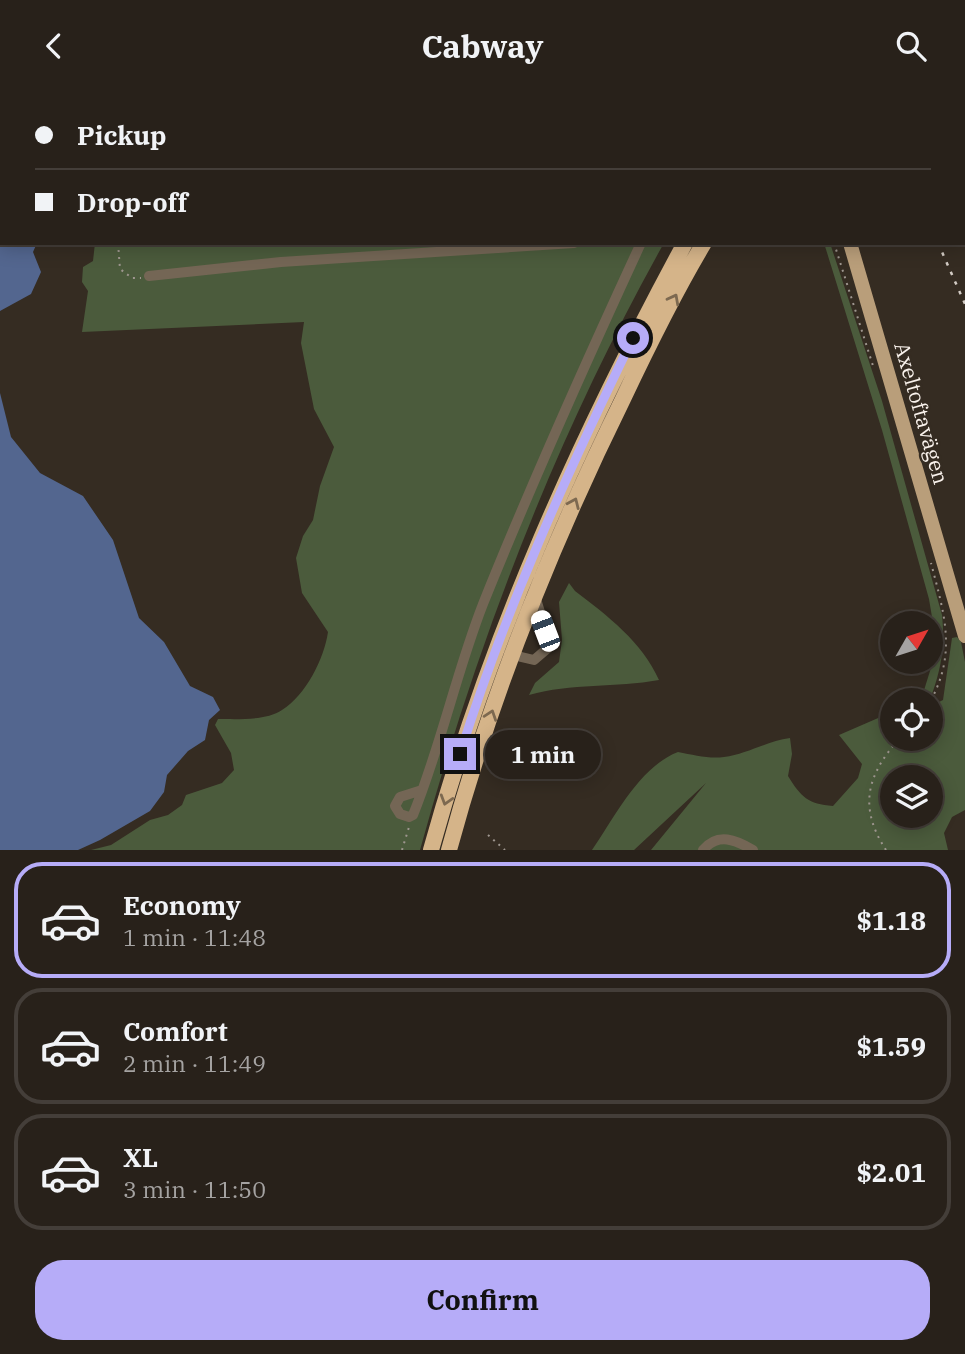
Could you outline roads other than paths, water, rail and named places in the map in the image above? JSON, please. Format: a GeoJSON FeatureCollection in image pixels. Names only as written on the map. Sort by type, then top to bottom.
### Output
{"type":"FeatureCollection","features":[{"type":"Feature","properties":{"kind":"highway"},"geometry":{"type":"LineString","coordinates":[[431,850],[467,731],[541,536],[588,430],[684,245]]}},
{"type":"Feature","properties":{"kind":"highway"},"geometry":{"type":"LineString","coordinates":[[449,850],[483,739],[535,595],[602,440],[703,245]]}},
{"type":"Feature","properties":{"kind":"main road","name":"Axeltoftavägen"},"geometry":{"type":"LineString","coordinates":[[851,245],[965,636]]}},
{"type":"Feature","properties":{"kind":"street"},"geometry":{"type":"LineString","coordinates":[[149,276],[281,262],[543,245]]}},
{"type":"Feature","properties":{"kind":"street"},"geometry":{"type":"LineString","coordinates":[[422,790],[400,797],[396,801],[400,814],[409,817],[413,815],[422,790],[483,604],[570,398],[640,245]]}},
{"type":"Feature","properties":{"kind":"street"},"geometry":{"type":"LineString","coordinates":[[496,649],[512,656],[534,660],[548,648],[549,641],[535,595]]}},
{"type":"Feature","properties":{"kind":"street"},"geometry":{"type":"LineString","coordinates":[[703,850],[709,843],[725,838],[753,850]]}},
{"type":"Feature","properties":{"kind":"water"},"geometry":{"type":"Polygon","coordinates":[[[0,245],[36,245],[33,252],[41,272],[31,294],[0,311],[0,245]]]}},
{"type":"Feature","properties":{"kind":"water"},"geometry":{"type":"Polygon","coordinates":[[[0,393],[11,437],[40,473],[83,496],[113,540],[139,618],[164,642],[190,686],[213,697],[220,710],[209,720],[205,740],[188,751],[167,775],[164,792],[150,811],[78,850],[0,850],[0,393]]]}},
{"type":"Feature","properties":{"kind":"railway"},"geometry":{"type":"LineString","coordinates":[[939,245],[965,304]]}}]}
